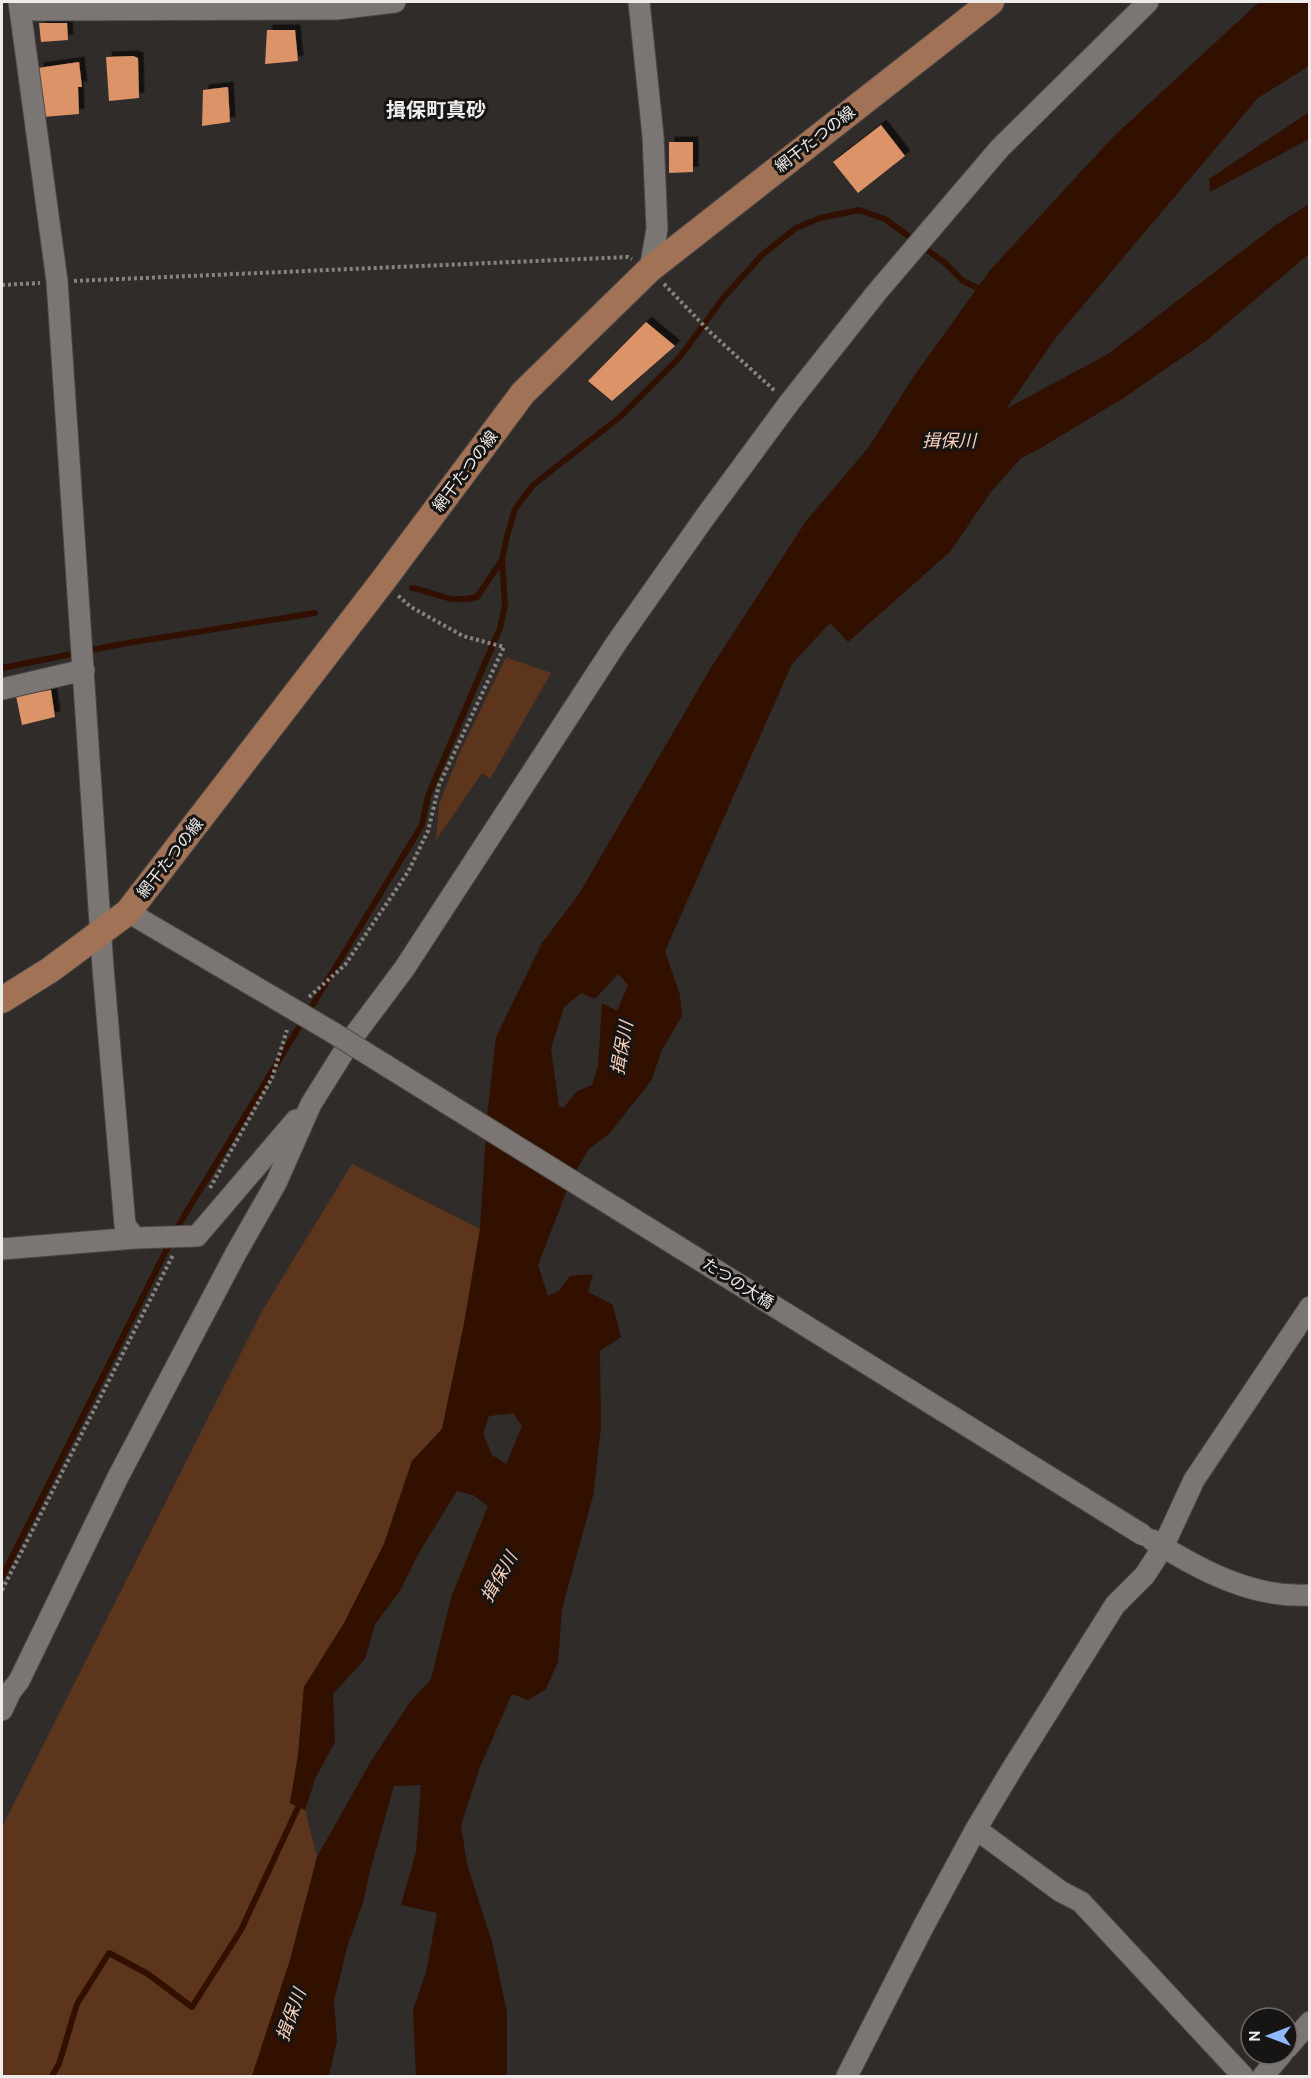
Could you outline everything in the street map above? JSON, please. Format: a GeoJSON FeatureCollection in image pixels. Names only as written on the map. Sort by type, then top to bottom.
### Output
{"type":"FeatureCollection","features":[{"type":"Feature","properties":{"kind":"main road","name":"網干たつの線"},"geometry":{"type":"LineString","coordinates":[[2,999],[50,970],[128,912],[382,582],[523,393],[650,268],[991,2]]}},
{"type":"Feature","properties":{"kind":"street"},"geometry":{"type":"LineString","coordinates":[[2,7],[13,2]]}},
{"type":"Feature","properties":{"kind":"street"},"geometry":{"type":"LineString","coordinates":[[20,2],[35,10],[47,10],[336,9],[395,2]]}},
{"type":"Feature","properties":{"kind":"street"},"geometry":{"type":"LineString","coordinates":[[20,2],[57,281],[101,930],[125,1225],[135,1238]]}},
{"type":"Feature","properties":{"kind":"street"},"geometry":{"type":"LineString","coordinates":[[639,2],[654,136],[657,229],[650,268]]}},
{"type":"Feature","properties":{"kind":"street"},"geometry":{"type":"LineString","coordinates":[[2,1249],[135,1238],[197,1236],[310,1104],[353,1037],[404,969],[617,642],[789,403],[877,292],[1000,148],[1148,2]]}},
{"type":"Feature","properties":{"kind":"street"},"geometry":{"type":"LineString","coordinates":[[2,689],[84,670]]}},
{"type":"Feature","properties":{"kind":"street","name":"たつの大橋"},"geometry":{"type":"LineString","coordinates":[[128,912],[332,1032],[1163,1547],[1210,1573],[1257,1591],[1310,1595]]}},
{"type":"Feature","properties":{"kind":"street"},"geometry":{"type":"LineString","coordinates":[[2,1710],[118,1477],[236,1253],[276,1183],[310,1104]]}},
{"type":"Feature","properties":{"kind":"street"},"geometry":{"type":"LineString","coordinates":[[847,2076],[976,1829],[1115,1605],[1145,1575],[1163,1547],[1194,1480],[1310,1307]]}},
{"type":"Feature","properties":{"kind":"street"},"geometry":{"type":"LineString","coordinates":[[976,1829],[1060,1891],[1081,1902],[1243,2076]]}},
{"type":"Feature","properties":{"kind":"street"},"geometry":{"type":"LineString","coordinates":[[1299,2034],[1310,2022]]}},
{"type":"Feature","properties":{"kind":"path"},"geometry":{"type":"LineString","coordinates":[[2,285],[628,257],[650,268],[711,333],[789,403]]}},
{"type":"Feature","properties":{"kind":"path"},"geometry":{"type":"LineString","coordinates":[[307,998],[345,965],[408,872],[428,831],[439,785],[504,648],[463,636],[411,607],[382,582]]}},
{"type":"Feature","properties":{"kind":"path"},"geometry":{"type":"LineString","coordinates":[[205,1197],[272,1078],[287,1030]]}},
{"type":"Feature","properties":{"kind":"path"},"geometry":{"type":"LineString","coordinates":[[2,1590],[183,1236]]}},
{"type":"Feature","properties":{"kind":"shaded area"},"geometry":{"type":"Polygon","coordinates":[[[506,657],[551,673],[490,779],[482,773],[436,840],[439,804],[460,752],[506,657]]]}},
{"type":"Feature","properties":{"kind":"shaded area"},"geometry":{"type":"Polygon","coordinates":[[[352,1164],[480,1229],[464,1324],[442,1429],[412,1461],[384,1544],[344,1623],[304,1687],[298,1755],[290,1803],[305,1810],[317,1857],[290,1960],[252,2076],[231,2074],[227,2076],[2,2076],[2,1827],[262,1311],[352,1164]]]}},
{"type":"Feature","properties":{"kind":"water","name":"揖保川"},"geometry":{"type":"Polygon","coordinates":[[[1259,2],[1309,2],[1309,66],[1258,98],[1058,335],[1006,409],[1108,354],[1276,225],[1309,204],[1309,254],[1206,341],[1122,399],[1021,458],[991,492],[950,552],[848,642],[830,623],[792,664],[665,951],[680,995],[682,1016],[662,1050],[651,1081],[609,1134],[589,1149],[572,1177],[538,1265],[548,1296],[559,1291],[570,1276],[593,1274],[588,1292],[613,1305],[621,1337],[600,1351],[601,1428],[593,1496],[562,1609],[558,1662],[546,1689],[528,1700],[512,1694],[480,1767],[461,1825],[467,1864],[492,1942],[507,2013],[507,2076],[416,2076],[413,2009],[426,1973],[437,1913],[401,1905],[416,1852],[421,1785],[394,1786],[363,1903],[348,1944],[334,2001],[337,2041],[329,2076],[252,2076],[290,1960],[317,1857],[371,1761],[410,1702],[431,1679],[451,1598],[488,1506],[473,1495],[457,1491],[420,1551],[400,1591],[375,1624],[365,1659],[333,1694],[335,1742],[316,1777],[305,1810],[290,1803],[298,1755],[304,1687],[344,1623],[384,1544],[412,1461],[442,1429],[464,1324],[480,1229],[487,1117],[496,1037],[542,943],[579,894],[710,669],[806,521],[868,448],[916,373],[991,269],[1113,137],[1259,2]],[[618,974],[595,999],[581,993],[564,1007],[551,1049],[559,1107],[564,1107],[577,1091],[592,1085],[598,1066],[602,1003],[617,1011],[628,985],[618,974]],[[513,1413],[489,1416],[483,1433],[492,1455],[506,1464],[522,1426],[513,1413]]]}},
{"type":"Feature","properties":{"kind":"water"},"geometry":{"type":"Polygon","coordinates":[[[1309,112],[1309,139],[1210,192],[1209,179],[1309,112]]]}},
{"type":"Feature","properties":{"kind":"building"},"geometry":{"type":"Polygon","coordinates":[[[39,23],[67,23],[68,40],[41,42],[39,23]]]}},
{"type":"Feature","properties":{"kind":"building"},"geometry":{"type":"Polygon","coordinates":[[[267,30],[295,30],[298,61],[265,64],[267,30]]]}},
{"type":"Feature","properties":{"kind":"building"},"geometry":{"type":"Polygon","coordinates":[[[133,56],[138,58],[139,98],[109,101],[106,57],[133,56]]]}},
{"type":"Feature","properties":{"kind":"building"},"geometry":{"type":"Polygon","coordinates":[[[79,62],[82,87],[78,87],[79,114],[43,117],[38,68],[79,62]]]}},
{"type":"Feature","properties":{"kind":"building"},"geometry":{"type":"Polygon","coordinates":[[[228,87],[230,122],[202,126],[203,90],[228,87]]]}},
{"type":"Feature","properties":{"kind":"building"},"geometry":{"type":"Polygon","coordinates":[[[881,125],[905,156],[858,193],[833,162],[881,125]]]}},
{"type":"Feature","properties":{"kind":"building"},"geometry":{"type":"Polygon","coordinates":[[[669,142],[693,142],[693,172],[669,173],[669,142]]]}},
{"type":"Feature","properties":{"kind":"building"},"geometry":{"type":"Polygon","coordinates":[[[646,322],[675,346],[612,401],[588,381],[646,322]]]}},
{"type":"Feature","properties":{"kind":"building"},"geometry":{"type":"Polygon","coordinates":[[[51,690],[55,717],[22,725],[16,696],[51,690]]]}},
{"type":"Feature","properties":{"kind":"waterway"},"geometry":{"type":"LineString","coordinates":[[412,588],[451,599],[477,597],[502,560],[515,509],[533,485],[620,417],[679,358],[724,297],[762,255],[796,228],[820,218],[859,210],[885,219],[945,263],[963,281],[984,291]]}},
{"type":"Feature","properties":{"kind":"waterway"},"geometry":{"type":"LineString","coordinates":[[2,1577],[181,1221],[422,825],[428,796],[500,628],[505,606],[502,560]]}},
{"type":"Feature","properties":{"kind":"waterway"},"geometry":{"type":"LineString","coordinates":[[2,668],[122,644],[315,613]]}},
{"type":"Feature","properties":{"kind":"waterway"},"geometry":{"type":"LineString","coordinates":[[52,2076],[59,2064],[77,2004],[109,1953],[148,1974],[192,2007],[241,1930],[301,1801]]}},
{"type":"Feature","properties":{"kind":"district","name":"揖保町真砂"},"geometry":{"type":"Point","coordinates":[436,110]}}]}
